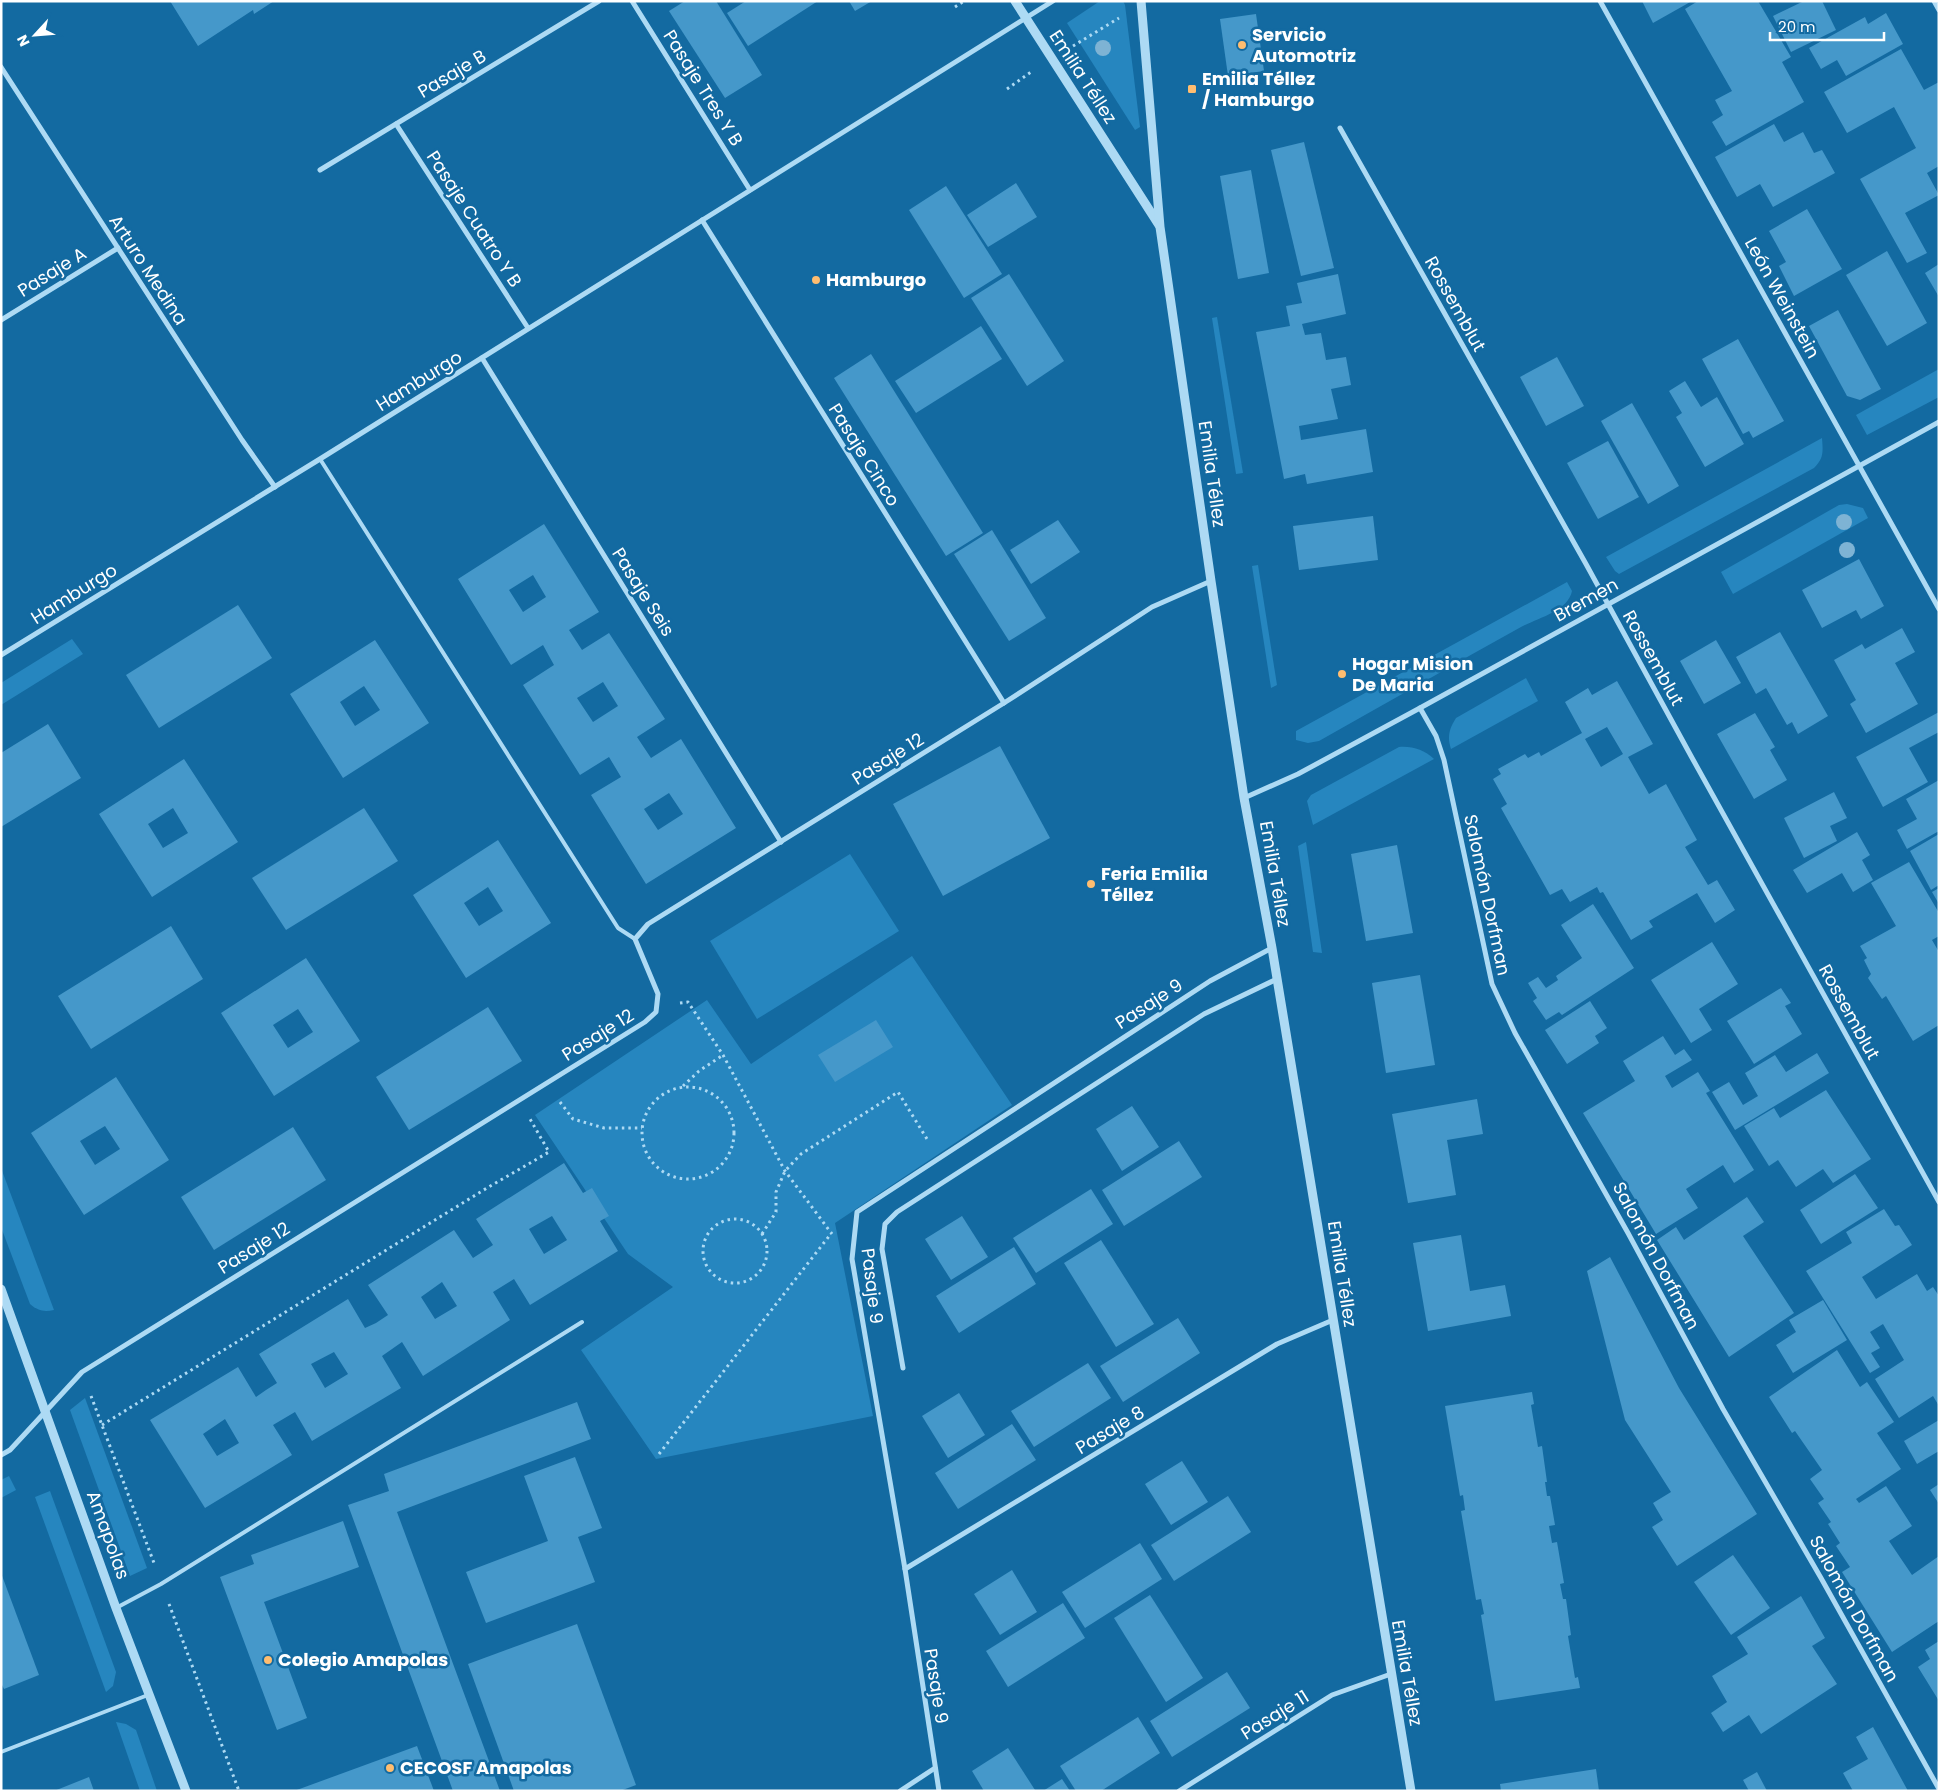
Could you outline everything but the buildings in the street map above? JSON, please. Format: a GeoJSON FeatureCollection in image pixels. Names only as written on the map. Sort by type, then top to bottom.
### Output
{"type":"FeatureCollection","features":[{"type":"Feature","properties":{"kind":"street","name":"Pasaje B"},"geometry":{"type":"LineString","coordinates":[[320,170],[599,1]]}},
{"type":"Feature","properties":{"kind":"street","name":"Pasaje Tres Y B"},"geometry":{"type":"LineString","coordinates":[[632,1],[750,190]]}},
{"type":"Feature","properties":{"kind":"street","name":"Emilia Téllez"},"geometry":{"type":"LineString","coordinates":[[1015,1],[1160,227],[1244,798],[1272,948],[1390,1674],[1411,1790]]}},
{"type":"Feature","properties":{"kind":"street","name":"Hamburgo"},"geometry":{"type":"LineString","coordinates":[[1,656],[1053,1]]}},
{"type":"Feature","properties":{"kind":"street","name":"León Weinstein"},"geometry":{"type":"LineString","coordinates":[[1600,1],[1939,609]]}},
{"type":"Feature","properties":{"kind":"street"},"geometry":{"type":"LineString","coordinates":[[1934,1],[1939,10]]}},
{"type":"Feature","properties":{"kind":"street"},"geometry":{"type":"LineString","coordinates":[[1141,3],[1160,227]]}},
{"type":"Feature","properties":{"kind":"street","name":"Arturo Medina"},"geometry":{"type":"LineString","coordinates":[[1,67],[242,440],[275,487]]}},
{"type":"Feature","properties":{"kind":"street","name":"Pasaje Cuatro Y B"},"geometry":{"type":"LineString","coordinates":[[396,124],[528,328]]}},
{"type":"Feature","properties":{"kind":"street","name":"Rossemblut"},"geometry":{"type":"LineString","coordinates":[[1340,128],[1608,604],[1939,1202]]}},
{"type":"Feature","properties":{"kind":"street","name":"Pasaje Cinco"},"geometry":{"type":"LineString","coordinates":[[702,220],[1004,703]]}},
{"type":"Feature","properties":{"kind":"street","name":"Pasaje A"},"geometry":{"type":"LineString","coordinates":[[1,320],[118,248]]}},
{"type":"Feature","properties":{"kind":"street","name":"Pasaje Seis"},"geometry":{"type":"LineString","coordinates":[[482,358],[781,842]]}},
{"type":"Feature","properties":{"kind":"street","name":"Bremen"},"geometry":{"type":"LineString","coordinates":[[1244,798],[1298,774],[1420,708],[1939,422]]}},
{"type":"Feature","properties":{"kind":"street","name":"Pasaje 12"},"geometry":{"type":"LineString","coordinates":[[46,1410],[82,1372],[645,1022],[656,1012],[658,994],[635,938],[648,924],[1004,703],[1152,607],[1211,581]]}},
{"type":"Feature","properties":{"kind":"street","name":"Salomón Dorfman"},"geometry":{"type":"LineString","coordinates":[[1420,708],[1436,736],[1444,760],[1492,984],[1515,1033],[1624,1224],[1723,1409],[1821,1578],[1939,1789]]}},
{"type":"Feature","properties":{"kind":"street","name":"Pasaje 9"},"geometry":{"type":"LineString","coordinates":[[939,1791],[905,1569],[852,1259],[857,1212],[880,1195],[1210,982],[1272,948]]}},
{"type":"Feature","properties":{"kind":"street"},"geometry":{"type":"LineString","coordinates":[[903,1368],[882,1249],[885,1224],[896,1212],[1204,1014],[1277,979]]}},
{"type":"Feature","properties":{"kind":"street","name":"Amapolas"},"geometry":{"type":"LineString","coordinates":[[1,1289],[116,1608],[186,1791]]}},
{"type":"Feature","properties":{"kind":"street","name":"Pasaje 8"},"geometry":{"type":"LineString","coordinates":[[905,1569],[1277,1344],[1333,1320]]}},
{"type":"Feature","properties":{"kind":"street"},"geometry":{"type":"LineString","coordinates":[[1,1455],[10,1450],[46,1410]]}},
{"type":"Feature","properties":{"kind":"street","name":"Pasaje 11"},"geometry":{"type":"LineString","coordinates":[[1179,1791],[1332,1695],[1390,1674]]}},
{"type":"Feature","properties":{"kind":"street"},"geometry":{"type":"LineString","coordinates":[[900,1791],[935,1768]]}},
{"type":"Feature","properties":{"kind":"lane"},"geometry":{"type":"LineString","coordinates":[[320,459],[618,928],[635,938]]}},
{"type":"Feature","properties":{"kind":"lane"},"geometry":{"type":"LineString","coordinates":[[116,1608],[162,1584],[582,1322]]}},
{"type":"Feature","properties":{"kind":"lane"},"geometry":{"type":"LineString","coordinates":[[1,1752],[149,1694]]}},
{"type":"Feature","properties":{"kind":"path"},"geometry":{"type":"LineString","coordinates":[[955,7],[964,1]]}},
{"type":"Feature","properties":{"kind":"path"},"geometry":{"type":"LineString","coordinates":[[1007,88],[1141,3]]}},
{"type":"Feature","properties":{"kind":"path"},"geometry":{"type":"LineString","coordinates":[[656,1012],[675,1004],[688,1002],[723,1055],[785,1171],[832,1234]]}},
{"type":"Feature","properties":{"kind":"path"},"geometry":{"type":"LineString","coordinates":[[682,1087],[699,1071],[723,1055]]}},
{"type":"Feature","properties":{"kind":"path"},"geometry":{"type":"LineString","coordinates":[[547,1083],[573,1119],[604,1128],[642,1128]]}},
{"type":"Feature","properties":{"kind":"path"},"geometry":{"type":"LineString","coordinates":[[682,1087],[698,1087],[712,1093],[724,1103],[732,1116],[735,1131],[733,1146],[727,1160],[716,1171],[703,1178],[688,1180],[673,1177],[659,1170],[649,1158],[643,1144],[642,1128],[646,1113],[655,1100],[668,1091],[682,1087]]}},
{"type":"Feature","properties":{"kind":"path"},"geometry":{"type":"LineString","coordinates":[[762,1234],[776,1212],[776,1192],[785,1171],[801,1154],[898,1092],[939,1157]]}},
{"type":"Feature","properties":{"kind":"path"},"geometry":{"type":"LineString","coordinates":[[102,1425],[548,1152],[519,1100]]}},
{"type":"Feature","properties":{"kind":"path"},"geometry":{"type":"LineString","coordinates":[[659,1454],[832,1234],[856,1215]]}},
{"type":"Feature","properties":{"kind":"path"},"geometry":{"type":"LineString","coordinates":[[736,1218],[756,1226],[762,1234],[766,1244],[765,1265],[750,1280],[740,1283],[729,1283],[719,1280],[705,1264],[703,1243],[708,1232],[725,1220],[736,1218]]}},
{"type":"Feature","properties":{"kind":"shaded area"},"geometry":{"type":"Polygon","coordinates":[[[1100,1],[1123,1],[1125,5],[1140,127],[1135,130],[1067,23],[1100,1]]]}},
{"type":"Feature","properties":{"kind":"shaded area"},"geometry":{"type":"Polygon","coordinates":[[[1217,317],[1243,473],[1236,474],[1212,318],[1217,317]]]}},
{"type":"Feature","properties":{"kind":"shaded area"},"geometry":{"type":"Polygon","coordinates":[[[1939,369],[1939,397],[1867,435],[1856,415],[1939,369]]]}},
{"type":"Feature","properties":{"kind":"shaded area"},"geometry":{"type":"Polygon","coordinates":[[[1822,438],[1822,454],[1820,461],[1814,468],[1619,574],[1606,557],[1822,438]]]}},
{"type":"Feature","properties":{"kind":"shaded area"},"geometry":{"type":"Polygon","coordinates":[[[1847,504],[1863,508],[1868,518],[1733,594],[1721,572],[1839,505],[1847,504]]]}},
{"type":"Feature","properties":{"kind":"shaded area"},"geometry":{"type":"Polygon","coordinates":[[[1258,565],[1277,685],[1271,688],[1252,566],[1258,565]]]}},
{"type":"Feature","properties":{"kind":"shaded area"},"geometry":{"type":"Polygon","coordinates":[[[1567,582],[1572,591],[1565,604],[1559,609],[1521,627],[1319,741],[1308,743],[1296,740],[1296,731],[1567,582]]]}},
{"type":"Feature","properties":{"kind":"shaded area"},"geometry":{"type":"Polygon","coordinates":[[[72,639],[83,654],[1,705],[1,683],[72,639]]]}},
{"type":"Feature","properties":{"kind":"shaded area"},"geometry":{"type":"Polygon","coordinates":[[[1526,678],[1538,701],[1451,749],[1449,733],[1456,718],[1526,678]]]}},
{"type":"Feature","properties":{"kind":"shaded area"},"geometry":{"type":"Polygon","coordinates":[[[1399,747],[1418,749],[1434,759],[1313,825],[1307,801],[1311,795],[1399,747]]]}},
{"type":"Feature","properties":{"kind":"shaded area"},"geometry":{"type":"Polygon","coordinates":[[[1306,842],[1322,953],[1313,952],[1298,846],[1306,842]]]}},
{"type":"Feature","properties":{"kind":"shaded area"},"geometry":{"type":"Polygon","coordinates":[[[850,854],[899,931],[757,1019],[710,941],[850,854]]]}},
{"type":"Feature","properties":{"kind":"shaded area"},"geometry":{"type":"Polygon","coordinates":[[[912,956],[1012,1105],[835,1223],[873,1416],[656,1459],[581,1350],[673,1287],[628,1254],[535,1115],[707,1000],[751,1064],[912,956]]]}},
{"type":"Feature","properties":{"kind":"shaded area"},"geometry":{"type":"Polygon","coordinates":[[[1,1168],[54,1310],[41,1310],[30,1304],[1,1227],[1,1168]]]}},
{"type":"Feature","properties":{"kind":"shaded area"},"geometry":{"type":"Polygon","coordinates":[[[85,1398],[147,1568],[130,1576],[70,1410],[85,1398]]]}},
{"type":"Feature","properties":{"kind":"shaded area"},"geometry":{"type":"Polygon","coordinates":[[[9,1476],[16,1490],[1,1498],[1,1480],[9,1476]]]}},
{"type":"Feature","properties":{"kind":"shaded area"},"geometry":{"type":"Polygon","coordinates":[[[50,1491],[116,1672],[113,1686],[106,1692],[35,1497],[50,1491]]]}},
{"type":"Feature","properties":{"kind":"shaded area"},"geometry":{"type":"Polygon","coordinates":[[[116,1722],[126,1724],[136,1730],[157,1791],[140,1791],[116,1722]]]}},
{"type":"Feature","properties":{"kind":"place","name":"Servicio Automotriz"},"geometry":{"type":"Point","coordinates":[1242,45]}},
{"type":"Feature","properties":{"kind":"place","name":"Emilia Téllez / Hamburgo"},"geometry":{"type":"Point","coordinates":[1192,89]}},
{"type":"Feature","properties":{"kind":"place","name":"Hamburgo"},"geometry":{"type":"Point","coordinates":[816,280]}},
{"type":"Feature","properties":{"kind":"place","name":"Hogar Mision De Maria"},"geometry":{"type":"Point","coordinates":[1342,674]}},
{"type":"Feature","properties":{"kind":"place","name":"Feria Emilia Téllez"},"geometry":{"type":"Point","coordinates":[1091,884]}},
{"type":"Feature","properties":{"kind":"place","name":"Colegio Amapolas"},"geometry":{"type":"Point","coordinates":[268,1660]}},
{"type":"Feature","properties":{"kind":"place","name":"CECOSF Amapolas"},"geometry":{"type":"Point","coordinates":[390,1768]}}]}
